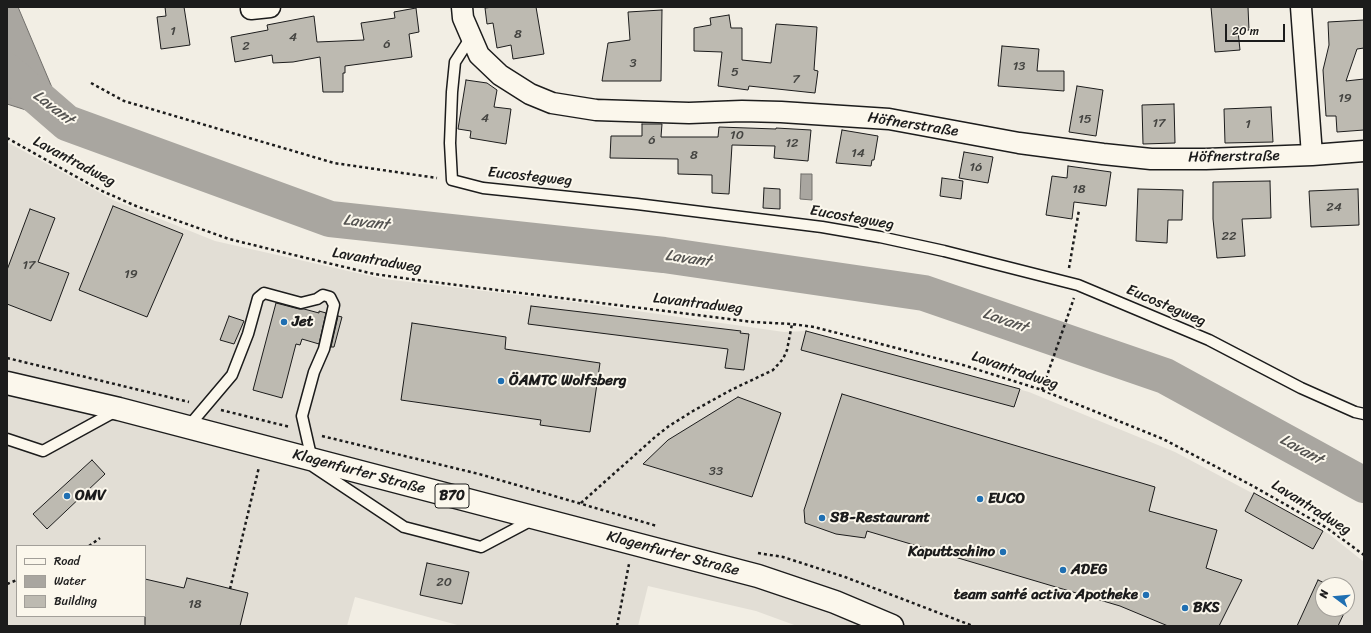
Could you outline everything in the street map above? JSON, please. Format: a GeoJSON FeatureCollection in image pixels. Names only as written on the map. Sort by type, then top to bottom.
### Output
{"type":"FeatureCollection","features":[{"type":"Feature","properties":{"kind":"main road","name":"Klagenfurter Straße"},"geometry":{"type":"LineString","coordinates":[[7,383],[119,409],[758,576],[835,602],[892,626]]}},
{"type":"Feature","properties":{"kind":"street","name":"Höfnerstraße"},"geometry":{"type":"LineString","coordinates":[[462,7],[463,18],[478,55],[500,75],[530,94],[552,103],[596,110],[689,113],[742,111],[781,112],[889,119],[1019,143],[1151,159],[1312,155],[1364,151]]}},
{"type":"Feature","properties":{"kind":"street"},"geometry":{"type":"LineString","coordinates":[[1301,7],[1312,155]]}},
{"type":"Feature","properties":{"kind":"lane"},"geometry":{"type":"LineString","coordinates":[[452,180],[450,136],[455,62],[471,38]]}},
{"type":"Feature","properties":{"kind":"lane","name":"Eucostegweg"},"geometry":{"type":"LineString","coordinates":[[452,180],[482,188],[637,204],[836,230],[944,251],[1078,285],[1209,340],[1301,388],[1355,412],[1364,414]]}},
{"type":"Feature","properties":{"kind":"lane"},"geometry":{"type":"LineString","coordinates":[[188,427],[232,375],[248,334],[258,298],[264,293],[301,303],[323,296],[330,297],[334,305],[324,349],[314,372],[302,416],[304,458],[404,527],[481,547],[536,518]]}},
{"type":"Feature","properties":{"kind":"lane"},"geometry":{"type":"LineString","coordinates":[[7,439],[43,451],[119,409]]}},
{"type":"Feature","properties":{"kind":"path"},"geometry":{"type":"LineString","coordinates":[[91,83],[124,101],[334,163],[452,180]]}},
{"type":"Feature","properties":{"kind":"path","name":"Lavantradweg"},"geometry":{"type":"LineString","coordinates":[[7,138],[100,190],[136,206],[229,239],[336,265],[374,274],[417,280],[753,322],[814,327],[963,365],[1042,390],[1162,439],[1244,481],[1327,528],[1364,556]]}},
{"type":"Feature","properties":{"kind":"path"},"geometry":{"type":"LineString","coordinates":[[1067,283],[1079,210]]}},
{"type":"Feature","properties":{"kind":"path"},"geometry":{"type":"LineString","coordinates":[[1042,390],[1078,285]]}},
{"type":"Feature","properties":{"kind":"path"},"geometry":{"type":"LineString","coordinates":[[581,504],[669,426],[731,390],[773,370],[783,359],[787,350],[792,324]]}},
{"type":"Feature","properties":{"kind":"path"},"geometry":{"type":"LineString","coordinates":[[230,589],[269,422]]}},
{"type":"Feature","properties":{"kind":"path"},"geometry":{"type":"LineString","coordinates":[[90,545],[100,538]]}},
{"type":"Feature","properties":{"kind":"path"},"geometry":{"type":"LineString","coordinates":[[616,626],[633,544]]}},
{"type":"Feature","properties":{"kind":"shaded area"},"geometry":{"type":"Polygon","coordinates":[[[7,142],[113,200],[215,241],[384,279],[560,300],[784,332],[806,331],[1029,392],[1175,452],[1329,534],[1364,562],[1364,626],[797,626],[756,611],[648,586],[638,626],[461,626],[355,597],[347,626],[7,626],[7,142]]]}},
{"type":"Feature","properties":{"kind":"water"},"geometry":{"type":"Polygon","coordinates":[[[7,7],[18,7],[67,123],[7,104],[7,7]]]}},
{"type":"Feature","properties":{"kind":"water"},"geometry":{"type":"Polygon","coordinates":[[[801,174],[812,174],[812,200],[800,199],[801,174]]]}},
{"type":"Feature","properties":{"kind":"building"},"geometry":{"type":"Polygon","coordinates":[[[165,7],[184,7],[190,45],[161,49],[157,17],[166,16],[165,7]]]}},
{"type":"Feature","properties":{"kind":"building"},"geometry":{"type":"Polygon","coordinates":[[[536,7],[544,54],[513,59],[511,45],[497,48],[493,23],[487,24],[485,8],[536,7]]]}},
{"type":"Feature","properties":{"kind":"building"},"geometry":{"type":"Polygon","coordinates":[[[1211,7],[1248,7],[1249,30],[1238,31],[1240,50],[1215,52],[1211,7]]]}},
{"type":"Feature","properties":{"kind":"building"},"geometry":{"type":"Polygon","coordinates":[[[416,8],[419,32],[409,34],[412,57],[345,66],[345,73],[343,73],[343,92],[323,92],[320,57],[293,62],[273,63],[272,55],[235,62],[231,37],[268,30],[267,25],[314,16],[317,42],[364,40],[361,23],[395,18],[394,12],[416,8]]]}},
{"type":"Feature","properties":{"kind":"building"},"geometry":{"type":"Polygon","coordinates":[[[662,10],[661,81],[602,81],[608,43],[630,40],[628,12],[662,10]]]}},
{"type":"Feature","properties":{"kind":"building"},"geometry":{"type":"Polygon","coordinates":[[[729,15],[731,28],[742,28],[742,60],[771,63],[776,24],[817,27],[814,70],[818,71],[815,93],[749,86],[748,90],[718,86],[722,52],[694,51],[694,28],[711,25],[710,18],[729,15]]]}},
{"type":"Feature","properties":{"kind":"building"},"geometry":{"type":"Polygon","coordinates":[[[1364,20],[1364,48],[1357,49],[1346,81],[1364,79],[1364,130],[1337,132],[1336,116],[1326,116],[1323,70],[1329,45],[1328,22],[1364,20]]]}},
{"type":"Feature","properties":{"kind":"building"},"geometry":{"type":"Polygon","coordinates":[[[1002,46],[1039,49],[1037,71],[1064,71],[1064,91],[998,86],[1002,46]]]}},
{"type":"Feature","properties":{"kind":"building"},"geometry":{"type":"Polygon","coordinates":[[[466,80],[487,83],[497,90],[494,107],[511,109],[506,144],[470,138],[471,131],[458,129],[466,80]]]}},
{"type":"Feature","properties":{"kind":"building"},"geometry":{"type":"Polygon","coordinates":[[[1077,86],[1103,90],[1096,136],[1069,132],[1077,86]]]}},
{"type":"Feature","properties":{"kind":"building"},"geometry":{"type":"Polygon","coordinates":[[[1174,104],[1175,143],[1143,144],[1142,105],[1174,104]]]}},
{"type":"Feature","properties":{"kind":"building"},"geometry":{"type":"Polygon","coordinates":[[[1271,107],[1273,142],[1225,143],[1224,109],[1271,107]]]}},
{"type":"Feature","properties":{"kind":"building"},"geometry":{"type":"Polygon","coordinates":[[[642,124],[662,124],[661,137],[718,137],[719,127],[811,130],[808,161],[774,158],[775,146],[732,145],[729,194],[712,193],[712,175],[678,174],[678,159],[610,158],[611,136],[642,136],[642,124]]]}},
{"type":"Feature","properties":{"kind":"building"},"geometry":{"type":"Polygon","coordinates":[[[842,130],[878,136],[874,160],[872,160],[871,166],[836,163],[842,130]]]}},
{"type":"Feature","properties":{"kind":"building"},"geometry":{"type":"Polygon","coordinates":[[[964,152],[993,157],[988,183],[959,178],[964,152]]]}},
{"type":"Feature","properties":{"kind":"building"},"geometry":{"type":"Polygon","coordinates":[[[1068,166],[1111,172],[1106,206],[1074,202],[1072,219],[1046,215],[1052,176],[1067,178],[1068,166]]]}},
{"type":"Feature","properties":{"kind":"building"},"geometry":{"type":"Polygon","coordinates":[[[942,178],[963,181],[961,199],[940,196],[942,178]]]}},
{"type":"Feature","properties":{"kind":"building"},"geometry":{"type":"Polygon","coordinates":[[[1270,181],[1271,218],[1242,219],[1245,256],[1217,258],[1213,219],[1213,182],[1270,181]]]}},
{"type":"Feature","properties":{"kind":"building"},"geometry":{"type":"Polygon","coordinates":[[[764,188],[780,189],[780,209],[763,208],[764,188]]]}},
{"type":"Feature","properties":{"kind":"building"},"geometry":{"type":"Polygon","coordinates":[[[1138,189],[1183,190],[1182,220],[1168,220],[1167,243],[1136,241],[1138,189]]]}},
{"type":"Feature","properties":{"kind":"building"},"geometry":{"type":"Polygon","coordinates":[[[1358,189],[1359,225],[1311,227],[1309,191],[1358,189]]]}},
{"type":"Feature","properties":{"kind":"building"},"geometry":{"type":"Polygon","coordinates":[[[113,206],[183,234],[147,317],[79,290],[113,206]]]}},
{"type":"Feature","properties":{"kind":"building"},"geometry":{"type":"Polygon","coordinates":[[[30,209],[55,218],[38,262],[69,273],[51,321],[7,304],[7,270],[30,209]]]}},
{"type":"Feature","properties":{"kind":"building"},"geometry":{"type":"Polygon","coordinates":[[[276,303],[319,313],[319,311],[326,313],[319,344],[302,339],[300,345],[296,344],[282,398],[253,390],[276,303]]]}},
{"type":"Feature","properties":{"kind":"building"},"geometry":{"type":"Polygon","coordinates":[[[531,306],[741,331],[740,333],[749,334],[744,370],[725,368],[728,349],[528,324],[531,306]]]}},
{"type":"Feature","properties":{"kind":"building"},"geometry":{"type":"Polygon","coordinates":[[[229,316],[244,321],[234,344],[220,340],[229,316]]]}},
{"type":"Feature","properties":{"kind":"building"},"geometry":{"type":"Polygon","coordinates":[[[338,316],[342,317],[334,347],[331,347],[338,316]]]}},
{"type":"Feature","properties":{"kind":"building","name":"ÖAMTC Wolfsberg"},"geometry":{"type":"Polygon","coordinates":[[[412,323],[506,337],[505,349],[600,363],[590,432],[540,425],[541,420],[401,400],[412,323]]]}},
{"type":"Feature","properties":{"kind":"building"},"geometry":{"type":"Polygon","coordinates":[[[806,331],[1020,389],[1014,407],[801,350],[806,331]]]}},
{"type":"Feature","properties":{"kind":"building","name":"EUCO"},"geometry":{"type":"Polygon","coordinates":[[[842,394],[1155,487],[1149,511],[1217,530],[1206,568],[1242,580],[1219,626],[1168,626],[1120,606],[867,531],[865,538],[836,534],[805,523],[804,510],[842,394]]]}},
{"type":"Feature","properties":{"kind":"building"},"geometry":{"type":"Polygon","coordinates":[[[738,397],[781,413],[752,497],[643,464],[668,440],[738,397]]]}},
{"type":"Feature","properties":{"kind":"building","name":"OMV"},"geometry":{"type":"Polygon","coordinates":[[[92,460],[105,474],[47,529],[33,514],[92,460]]]}},
{"type":"Feature","properties":{"kind":"building"},"geometry":{"type":"Polygon","coordinates":[[[1254,493],[1323,531],[1313,549],[1245,511],[1254,493]]]}},
{"type":"Feature","properties":{"kind":"building"},"geometry":{"type":"Polygon","coordinates":[[[427,563],[469,572],[462,604],[420,595],[427,563]]]}},
{"type":"Feature","properties":{"kind":"building"},"geometry":{"type":"Polygon","coordinates":[[[187,578],[248,593],[240,626],[145,626],[146,579],[184,588],[187,578]]]}},
{"type":"Feature","properties":{"kind":"building"},"geometry":{"type":"Polygon","coordinates":[[[1315,587],[1315,617],[1342,617],[1338,626],[1297,626],[1315,587]]]}},
{"type":"Feature","properties":{"kind":"waterway","name":"Lavant"},"geometry":{"type":"LineString","coordinates":[[7,71],[67,123],[330,219],[664,255],[924,293],[1165,376],[1364,485]]}},
{"type":"Feature","properties":{"kind":"place","name":"Jet"},"geometry":{"type":"Point","coordinates":[284,322]}},
{"type":"Feature","properties":{"kind":"place","name":"ÖAMTC Wolfsberg"},"geometry":{"type":"Point","coordinates":[501,381]}},
{"type":"Feature","properties":{"kind":"place","name":"OMV"},"geometry":{"type":"Point","coordinates":[67,496]}},
{"type":"Feature","properties":{"kind":"place","name":"EUCO"},"geometry":{"type":"Point","coordinates":[980,499]}},
{"type":"Feature","properties":{"kind":"place","name":"SB-Restaurant"},"geometry":{"type":"Point","coordinates":[822,518]}},
{"type":"Feature","properties":{"kind":"place","name":"Kaputtschino"},"geometry":{"type":"Point","coordinates":[1003,552]}},
{"type":"Feature","properties":{"kind":"place","name":"ADEG"},"geometry":{"type":"Point","coordinates":[1063,570]}},
{"type":"Feature","properties":{"kind":"place","name":"team santé activa Apotheke"},"geometry":{"type":"Point","coordinates":[1146,595]}},
{"type":"Feature","properties":{"kind":"place","name":"BKS"},"geometry":{"type":"Point","coordinates":[1185,608]}}]}
